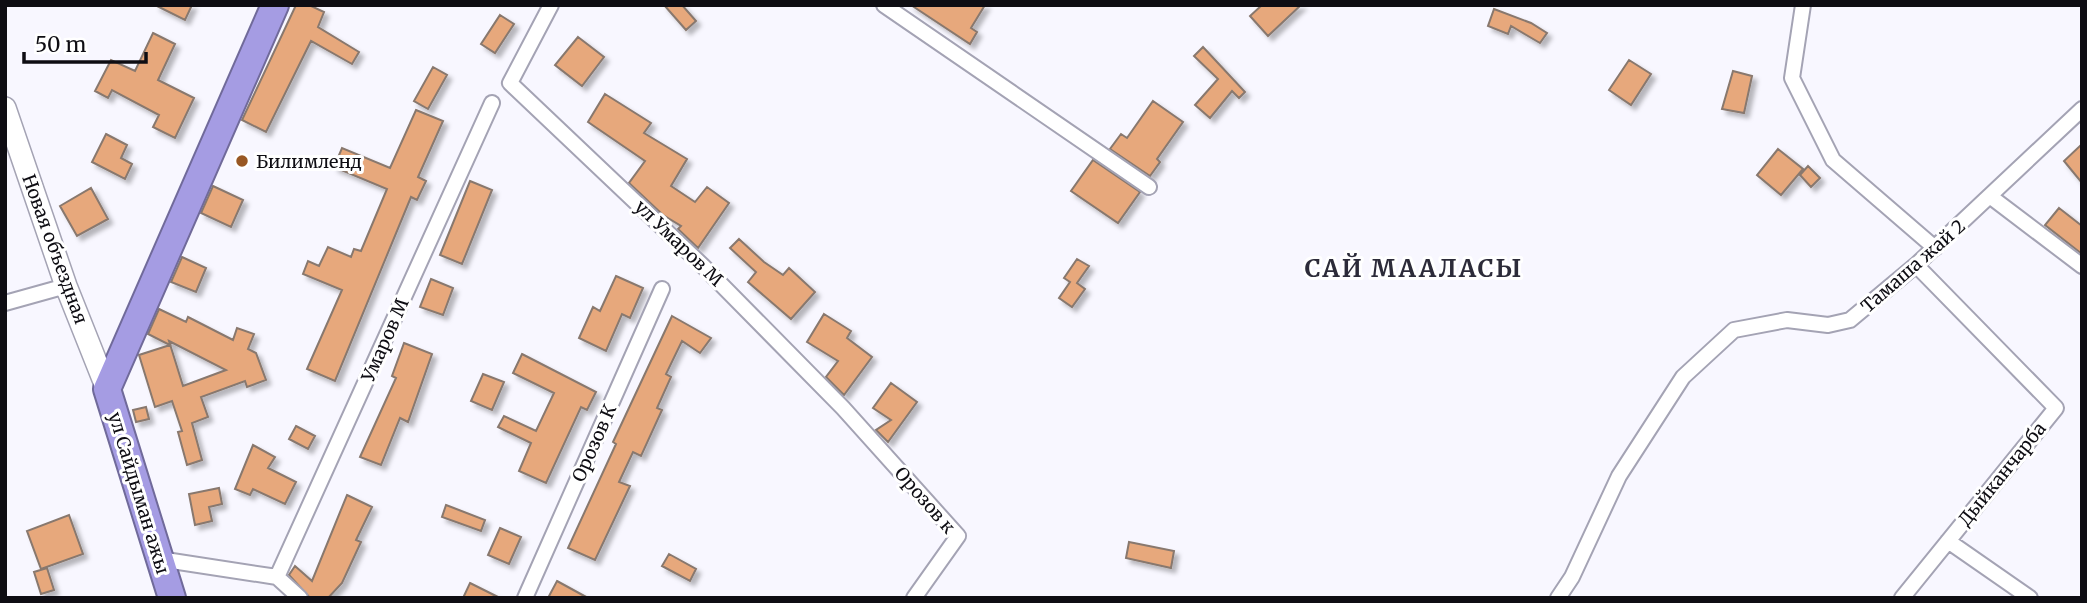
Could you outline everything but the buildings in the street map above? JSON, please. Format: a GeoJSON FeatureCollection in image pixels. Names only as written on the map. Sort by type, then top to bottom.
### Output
{"type":"FeatureCollection","features":[{"type":"Feature","properties":{"kind":"highway"},"geometry":{"type":"LineString","coordinates":[[107,389],[275,5]]}},
{"type":"Feature","properties":{"kind":"highway","name":"ул Сайдыман ажы"},"geometry":{"type":"LineString","coordinates":[[107,389],[172,598]]}},
{"type":"Feature","properties":{"kind":"main road","name":"Новая объездная"},"geometry":{"type":"LineString","coordinates":[[5,108],[66,286],[107,389]]}},
{"type":"Feature","properties":{"kind":"street","name":"ул Умаров М"},"geometry":{"type":"LineString","coordinates":[[551,5],[510,83],[703,266],[844,408]]}},
{"type":"Feature","properties":{"kind":"street"},"geometry":{"type":"LineString","coordinates":[[884,5],[1149,187]]}},
{"type":"Feature","properties":{"kind":"street"},"geometry":{"type":"LineString","coordinates":[[1803,5],[1791,78],[1833,160],[1935,248]]}},
{"type":"Feature","properties":{"kind":"street","name":"Умаров М"},"geometry":{"type":"LineString","coordinates":[[278,578],[492,103]]}},
{"type":"Feature","properties":{"kind":"street","name":"Тамаша жай 2"},"geometry":{"type":"LineString","coordinates":[[1558,598],[1572,578],[1619,476],[1683,377],[1734,330],[1787,320],[1828,325],[1850,320],[1935,248],[2082,109]]}},
{"type":"Feature","properties":{"kind":"street"},"geometry":{"type":"LineString","coordinates":[[1991,197],[2082,266]]}},
{"type":"Feature","properties":{"kind":"street","name":"Дыйканчарба"},"geometry":{"type":"LineString","coordinates":[[1902,598],[2056,408],[1916,265]]}},
{"type":"Feature","properties":{"kind":"street"},"geometry":{"type":"LineString","coordinates":[[5,303],[66,286]]}},
{"type":"Feature","properties":{"kind":"street","name":"Орозов К"},"geometry":{"type":"LineString","coordinates":[[525,598],[662,289]]}},
{"type":"Feature","properties":{"kind":"street","name":"Орозов к"},"geometry":{"type":"LineString","coordinates":[[844,408],[958,536],[914,598]]}},
{"type":"Feature","properties":{"kind":"street"},"geometry":{"type":"LineString","coordinates":[[1948,541],[2030,598]]}},
{"type":"Feature","properties":{"kind":"street"},"geometry":{"type":"LineString","coordinates":[[159,559],[278,578],[300,598]]}},
{"type":"Feature","properties":{"kind":"place","name":"Билимленд"},"geometry":{"type":"Point","coordinates":[242,161]}},
{"type":"Feature","properties":{"kind":"district","name":"САЙ МААЛАСЫ"},"geometry":{"type":"Point","coordinates":[1414,268]}}]}
